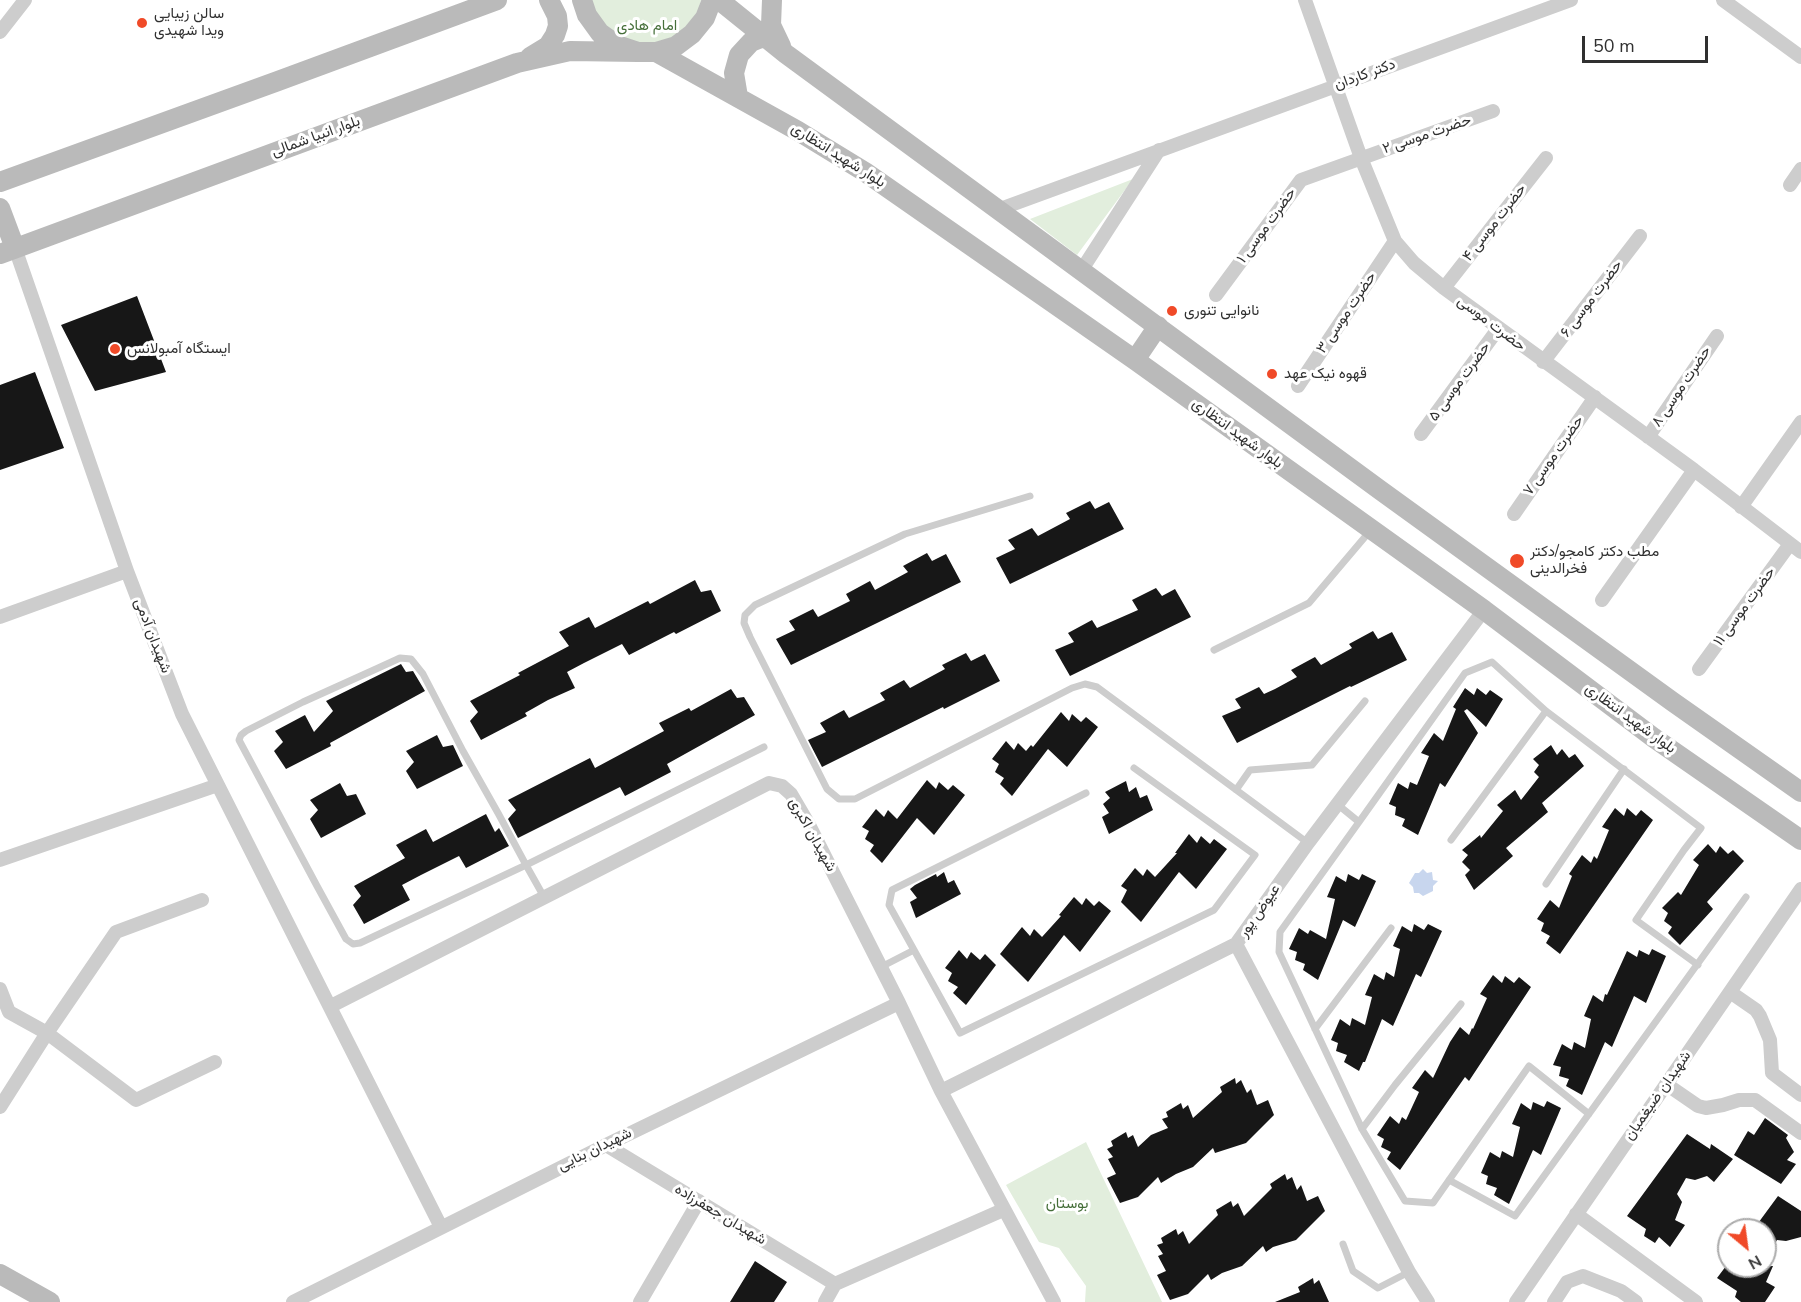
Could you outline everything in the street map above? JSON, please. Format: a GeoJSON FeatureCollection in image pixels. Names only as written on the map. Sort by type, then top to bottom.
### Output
{"type":"FeatureCollection","features":[{"type":"Feature","properties":{"kind":"main road"},"geometry":{"type":"LineString","coordinates":[[0,182],[496,0]]}},
{"type":"Feature","properties":{"kind":"main road"},"geometry":{"type":"LineString","coordinates":[[517,63],[548,46],[555,35],[558,26],[549,0]]}},
{"type":"Feature","properties":{"kind":"main road","name":"بلوار شهید انتظاری"},"geometry":{"type":"LineString","coordinates":[[582,0],[587,15],[600,33],[617,45],[647,52],[738,97],[865,172],[1134,360],[1484,610],[1654,738],[1801,840]]}},
{"type":"Feature","properties":{"kind":"main road"},"geometry":{"type":"LineString","coordinates":[[647,52],[676,46],[692,34],[705,18],[712,0]]}},
{"type":"Feature","properties":{"kind":"main road"},"geometry":{"type":"LineString","coordinates":[[719,0],[786,54],[1000,209],[1081,271],[1673,702],[1801,792]]}},
{"type":"Feature","properties":{"kind":"main road"},"geometry":{"type":"LineString","coordinates":[[772,0],[771,25],[786,54]]}},
{"type":"Feature","properties":{"kind":"main road"},"geometry":{"type":"LineString","coordinates":[[738,97],[734,73],[739,55],[751,42],[766,36]]}},
{"type":"Feature","properties":{"kind":"main road","name":"بلوار انبیا شمالی"},"geometry":{"type":"LineString","coordinates":[[7,251],[517,63],[570,51],[647,52]]}},
{"type":"Feature","properties":{"kind":"main road"},"geometry":{"type":"LineString","coordinates":[[0,208],[7,251]]}},
{"type":"Feature","properties":{"kind":"main road"},"geometry":{"type":"LineString","coordinates":[[1134,360],[1158,326]]}},
{"type":"Feature","properties":{"kind":"main road"},"geometry":{"type":"LineString","coordinates":[[4,1277],[50,1302]]}},
{"type":"Feature","properties":{"kind":"street"},"geometry":{"type":"LineString","coordinates":[[0,32],[25,0]]}},
{"type":"Feature","properties":{"kind":"street","name":"حضرت موسی"},"geometry":{"type":"LineString","coordinates":[[1305,0],[1361,158],[1395,240],[1414,263],[1498,329],[1595,397],[1796,548]]}},
{"type":"Feature","properties":{"kind":"street","name":"دکتر کاردان"},"geometry":{"type":"LineString","coordinates":[[1000,209],[1571,0]]}},
{"type":"Feature","properties":{"kind":"street"},"geometry":{"type":"LineString","coordinates":[[1723,0],[1801,57]]}},
{"type":"Feature","properties":{"kind":"street","name":"حضرت موسی ۲"},"geometry":{"type":"LineString","coordinates":[[1361,158],[1493,111]]}},
{"type":"Feature","properties":{"kind":"street"},"geometry":{"type":"LineString","coordinates":[[1081,271],[1159,150]]}},
{"type":"Feature","properties":{"kind":"street","name":"حضرت موسی ۱"},"geometry":{"type":"LineString","coordinates":[[1216,295],[1300,180],[1361,158]]}},
{"type":"Feature","properties":{"kind":"street","name":"حضرت موسی ۴"},"geometry":{"type":"LineString","coordinates":[[1444,288],[1546,158]]}},
{"type":"Feature","properties":{"kind":"street"},"geometry":{"type":"LineString","coordinates":[[1790,185],[1801,169]]}},
{"type":"Feature","properties":{"kind":"street","name":"حضرت موسی ۶"},"geometry":{"type":"LineString","coordinates":[[1543,362],[1640,236]]}},
{"type":"Feature","properties":{"kind":"street","name":"حضرت موسی ۳"},"geometry":{"type":"LineString","coordinates":[[1298,386],[1395,240]]}},
{"type":"Feature","properties":{"kind":"street","name":"شهیدان آدمی"},"geometry":{"type":"LineString","coordinates":[[7,251],[182,714],[441,1227]]}},
{"type":"Feature","properties":{"kind":"street","name":"حضرت موسی ۵"},"geometry":{"type":"LineString","coordinates":[[1421,434],[1498,329]]}},
{"type":"Feature","properties":{"kind":"street","name":"حضرت موسی ۸"},"geometry":{"type":"LineString","coordinates":[[1648,437],[1717,336]]}},
{"type":"Feature","properties":{"kind":"street","name":"حضرت موسی ۷"},"geometry":{"type":"LineString","coordinates":[[1514,514],[1595,397]]}},
{"type":"Feature","properties":{"kind":"street"},"geometry":{"type":"LineString","coordinates":[[1741,507],[1801,422]]}},
{"type":"Feature","properties":{"kind":"street"},"geometry":{"type":"LineString","coordinates":[[1602,600],[1694,470]]}},
{"type":"Feature","properties":{"kind":"street","name":"حضرت موسی ۱۱"},"geometry":{"type":"LineString","coordinates":[[1699,669],[1796,548]]}},
{"type":"Feature","properties":{"kind":"street"},"geometry":{"type":"LineString","coordinates":[[0,616],[128,571]]}},
{"type":"Feature","properties":{"kind":"street","name":"عیوض پور"},"geometry":{"type":"LineString","coordinates":[[1428,1302],[1409,1272],[1236,944],[1308,843],[1484,610]]}},
{"type":"Feature","properties":{"kind":"street","name":"شهیدان اکبری"},"geometry":{"type":"LineString","coordinates":[[331,1006],[769,783],[782,786],[791,794],[881,967],[941,1091],[1054,1302]]}},
{"type":"Feature","properties":{"kind":"street"},"geometry":{"type":"LineString","coordinates":[[0,860],[218,785]]}},
{"type":"Feature","properties":{"kind":"street","name":"شهیدان ضیغمیان"},"geometry":{"type":"LineString","coordinates":[[1516,1302],[1801,889]]}},
{"type":"Feature","properties":{"kind":"street"},"geometry":{"type":"LineString","coordinates":[[0,1107],[116,932],[202,900]]}},
{"type":"Feature","properties":{"kind":"street"},"geometry":{"type":"LineString","coordinates":[[941,1091],[1236,944]]}},
{"type":"Feature","properties":{"kind":"street"},"geometry":{"type":"LineString","coordinates":[[0,989],[9,1012],[47,1033],[136,1100],[215,1062]]}},
{"type":"Feature","properties":{"kind":"street"},"geometry":{"type":"LineString","coordinates":[[1730,992],[1756,1010],[1770,1040],[1773,1073],[1801,1095]]}},
{"type":"Feature","properties":{"kind":"street","name":"شهیدان بنایی"},"geometry":{"type":"LineString","coordinates":[[293,1302],[606,1145],[899,1003]]}},
{"type":"Feature","properties":{"kind":"street"},"geometry":{"type":"LineString","coordinates":[[1666,1084],[1698,1106],[1706,1108],[1739,1100],[1755,1101],[1801,1133]]}},
{"type":"Feature","properties":{"kind":"street","name":"شهیدان جعفرزاده"},"geometry":{"type":"LineString","coordinates":[[606,1145],[835,1284]]}},
{"type":"Feature","properties":{"kind":"street"},"geometry":{"type":"LineString","coordinates":[[640,1302],[699,1202]]}},
{"type":"Feature","properties":{"kind":"street"},"geometry":{"type":"LineString","coordinates":[[825,1302],[835,1284],[1003,1210]]}},
{"type":"Feature","properties":{"kind":"street"},"geometry":{"type":"LineString","coordinates":[[1576,1214],[1696,1302]]}},
{"type":"Feature","properties":{"kind":"street"},"geometry":{"type":"LineString","coordinates":[[1554,1302],[1567,1282],[1583,1276],[1621,1291],[1636,1302]]}},
{"type":"Feature","properties":{"kind":"lane"},"geometry":{"type":"LineString","coordinates":[[1030,496],[905,534],[755,605],[745,615],[744,623],[750,637],[827,789],[839,799],[855,799],[1072,688],[1085,684],[1097,687],[1308,843]]}},
{"type":"Feature","properties":{"kind":"lane"},"geometry":{"type":"LineString","coordinates":[[1214,650],[1309,603],[1371,530]]}},
{"type":"Feature","properties":{"kind":"lane"},"geometry":{"type":"LineString","coordinates":[[544,897],[526,865],[423,674],[411,659],[400,658],[303,702],[241,735],[239,740],[322,895],[346,939],[353,944],[360,943],[526,865],[764,747]]}},
{"type":"Feature","properties":{"kind":"lane"},"geometry":{"type":"LineString","coordinates":[[1589,1114],[1529,1066],[1433,1203],[1405,1201],[1362,1129],[1279,952],[1280,932],[1465,673],[1492,662],[1546,711],[1701,828],[1636,920],[1698,965]]}},
{"type":"Feature","properties":{"kind":"lane"},"geometry":{"type":"LineString","coordinates":[[1236,789],[1250,770],[1312,765],[1365,701]]}},
{"type":"Feature","properties":{"kind":"lane"},"geometry":{"type":"LineString","coordinates":[[1451,840],[1546,711]]}},
{"type":"Feature","properties":{"kind":"lane"},"geometry":{"type":"LineString","coordinates":[[1086,793],[892,890],[890,904],[960,1033],[1214,910],[1255,855],[1134,768]]}},
{"type":"Feature","properties":{"kind":"lane"},"geometry":{"type":"LineString","coordinates":[[1546,884],[1624,769]]}},
{"type":"Feature","properties":{"kind":"lane"},"geometry":{"type":"LineString","coordinates":[[1337,804],[1359,822]]}},
{"type":"Feature","properties":{"kind":"lane"},"geometry":{"type":"LineString","coordinates":[[1449,1180],[1515,1216],[1746,897]]}},
{"type":"Feature","properties":{"kind":"lane"},"geometry":{"type":"LineString","coordinates":[[1315,1029],[1391,928]]}},
{"type":"Feature","properties":{"kind":"lane"},"geometry":{"type":"LineString","coordinates":[[881,967],[914,950]]}},
{"type":"Feature","properties":{"kind":"lane"},"geometry":{"type":"LineString","coordinates":[[1362,1129],[1461,1004]]}},
{"type":"Feature","properties":{"kind":"lane"},"geometry":{"type":"LineString","coordinates":[[1343,1244],[1353,1271],[1378,1288],[1409,1272]]}},
{"type":"Feature","properties":{"kind":"green space","name":"امام هادی"},"geometry":{"type":"Polygon","coordinates":[[[592,0],[701,0],[692,34],[656,52],[600,33],[592,0]]]}},
{"type":"Feature","properties":{"kind":"green space"},"geometry":{"type":"Polygon","coordinates":[[[1133,179],[1077,255],[1030,219],[1133,179]]]}},
{"type":"Feature","properties":{"kind":"green space","name":"بوستان"},"geometry":{"type":"Polygon","coordinates":[[[1086,1142],[1162,1302],[1085,1302],[1086,1286],[1059,1248],[1039,1242],[1006,1185],[1086,1142]]]}},
{"type":"Feature","properties":{"kind":"water"},"geometry":{"type":"Polygon","coordinates":[[[1423,869],[1427,873],[1432,872],[1433,880],[1438,881],[1433,886],[1433,891],[1423,896],[1414,893],[1409,883],[1415,873],[1423,869]]]}},
{"type":"Feature","properties":{"kind":"building","name":"ایستگاه آمبولانس"},"geometry":{"type":"Polygon","coordinates":[[[137,296],[166,372],[95,391],[61,325],[137,296]]]}},
{"type":"Feature","properties":{"kind":"building"},"geometry":{"type":"Polygon","coordinates":[[[35,372],[64,448],[0,470],[0,385],[35,372]]]}},
{"type":"Feature","properties":{"kind":"building"},"geometry":{"type":"Polygon","coordinates":[[[1090,501],[1095,509],[1109,502],[1124,529],[1010,584],[996,558],[1015,549],[1008,540],[1032,528],[1038,536],[1070,519],[1066,513],[1090,501]]]}},
{"type":"Feature","properties":{"kind":"building"},"geometry":{"type":"Polygon","coordinates":[[[927,553],[932,561],[946,554],[961,582],[791,665],[776,639],[795,630],[789,621],[813,609],[818,617],[850,601],[846,594],[870,581],[875,590],[908,572],[903,566],[927,553]]]}},
{"type":"Feature","properties":{"kind":"building"},"geometry":{"type":"Polygon","coordinates":[[[695,580],[701,592],[711,590],[721,611],[629,655],[622,644],[567,672],[575,688],[548,700],[525,713],[527,716],[481,740],[470,721],[478,712],[470,701],[569,646],[559,632],[589,617],[595,628],[648,601],[650,604],[695,580]]]}},
{"type":"Feature","properties":{"kind":"building"},"geometry":{"type":"Polygon","coordinates":[[[1156,588],[1162,596],[1175,589],[1191,617],[1070,676],[1055,650],[1074,642],[1068,633],[1092,620],[1097,628],[1138,610],[1132,600],[1156,588]]]}},
{"type":"Feature","properties":{"kind":"building"},"geometry":{"type":"Polygon","coordinates":[[[1373,631],[1378,639],[1392,632],[1407,660],[1237,743],[1222,716],[1241,708],[1235,699],[1259,687],[1264,694],[1275,689],[1297,677],[1291,670],[1315,657],[1321,665],[1352,648],[1349,644],[1373,631]]]}},
{"type":"Feature","properties":{"kind":"building"},"geometry":{"type":"Polygon","coordinates":[[[966,653],[971,661],[985,654],[1000,681],[822,767],[808,740],[826,732],[820,723],[844,710],[849,718],[885,700],[880,693],[904,680],[910,688],[945,669],[942,665],[966,653]]]}},
{"type":"Feature","properties":{"kind":"building"},"geometry":{"type":"Polygon","coordinates":[[[401,664],[406,672],[413,671],[425,691],[330,743],[331,746],[286,769],[274,751],[283,742],[275,731],[305,715],[314,732],[333,711],[326,701],[401,664]]]}},
{"type":"Feature","properties":{"kind":"building"},"geometry":{"type":"Polygon","coordinates":[[[1465,688],[1474,695],[1477,688],[1486,695],[1490,690],[1503,699],[1486,727],[1467,709],[1464,711],[1478,733],[1445,787],[1440,783],[1418,835],[1402,826],[1405,819],[1395,815],[1396,807],[1389,804],[1398,783],[1408,789],[1410,782],[1417,785],[1429,756],[1421,753],[1434,733],[1443,741],[1456,709],[1453,707],[1465,688]]]}},
{"type":"Feature","properties":{"kind":"building"},"geometry":{"type":"Polygon","coordinates":[[[731,689],[737,698],[744,697],[755,715],[667,764],[671,772],[625,796],[620,787],[518,838],[508,819],[516,810],[508,800],[590,758],[595,768],[664,731],[659,723],[689,708],[691,711],[731,689]]]}},
{"type":"Feature","properties":{"kind":"building"},"geometry":{"type":"Polygon","coordinates":[[[1061,712],[1069,721],[1072,714],[1081,722],[1086,717],[1098,727],[1067,767],[1048,749],[1012,796],[1000,784],[1004,778],[995,772],[999,764],[992,759],[1006,741],[1014,750],[1018,743],[1026,751],[1031,745],[1033,747],[1061,712]]]}},
{"type":"Feature","properties":{"kind":"building"},"geometry":{"type":"Polygon","coordinates":[[[437,735],[443,747],[453,745],[463,766],[417,789],[406,771],[414,762],[406,751],[437,735]]]}},
{"type":"Feature","properties":{"kind":"building"},"geometry":{"type":"Polygon","coordinates":[[[1551,745],[1557,755],[1562,749],[1569,758],[1575,754],[1584,766],[1542,803],[1548,812],[1506,848],[1513,856],[1474,890],[1465,875],[1470,870],[1462,862],[1468,855],[1462,850],[1480,835],[1481,838],[1503,811],[1497,805],[1515,790],[1521,800],[1539,777],[1534,772],[1539,765],[1533,759],[1551,745]]]}},
{"type":"Feature","properties":{"kind":"building"},"geometry":{"type":"Polygon","coordinates":[[[927,780],[936,789],[939,782],[948,790],[953,785],[965,795],[934,835],[917,818],[882,863],[870,851],[874,845],[865,839],[869,831],[862,827],[876,809],[884,817],[888,810],[897,819],[927,780]]]}},
{"type":"Feature","properties":{"kind":"building"},"geometry":{"type":"Polygon","coordinates":[[[1126,781],[1129,792],[1136,787],[1140,798],[1147,795],[1153,810],[1109,834],[1102,817],[1109,813],[1103,804],[1110,798],[1105,792],[1126,781]]]}},
{"type":"Feature","properties":{"kind":"building"},"geometry":{"type":"Polygon","coordinates":[[[340,783],[347,796],[356,794],[366,814],[321,838],[310,819],[318,810],[310,800],[340,783]]]}},
{"type":"Feature","properties":{"kind":"building"},"geometry":{"type":"Polygon","coordinates":[[[1615,808],[1624,816],[1627,808],[1636,816],[1641,810],[1653,820],[1560,954],[1546,943],[1550,936],[1541,931],[1544,923],[1537,919],[1550,900],[1559,908],[1572,876],[1569,874],[1582,855],[1591,863],[1594,856],[1597,859],[1609,830],[1602,827],[1615,808]]]}},
{"type":"Feature","properties":{"kind":"building"},"geometry":{"type":"Polygon","coordinates":[[[486,814],[495,832],[499,828],[509,846],[466,868],[459,856],[402,885],[410,900],[364,924],[353,905],[361,896],[354,886],[405,858],[396,845],[426,829],[433,842],[486,814]]]}},
{"type":"Feature","properties":{"kind":"building"},"geometry":{"type":"Polygon","coordinates":[[[1189,834],[1197,843],[1201,836],[1210,844],[1214,839],[1227,849],[1196,889],[1179,872],[1141,922],[1121,902],[1127,890],[1121,886],[1135,868],[1143,876],[1147,869],[1155,877],[1177,853],[1175,853],[1189,834]]]}},
{"type":"Feature","properties":{"kind":"building"},"geometry":{"type":"Polygon","coordinates":[[[1708,844],[1716,853],[1720,846],[1728,854],[1733,850],[1744,861],[1707,902],[1713,909],[1680,945],[1668,933],[1672,927],[1664,921],[1668,913],[1662,908],[1678,892],[1681,895],[1699,865],[1693,860],[1708,844]]]}},
{"type":"Feature","properties":{"kind":"building"},"geometry":{"type":"Polygon","coordinates":[[[944,872],[948,883],[954,880],[961,894],[916,918],[910,902],[917,898],[910,889],[944,872]]]}},
{"type":"Feature","properties":{"kind":"building"},"geometry":{"type":"Polygon","coordinates":[[[1348,874],[1359,880],[1362,874],[1376,881],[1355,927],[1343,920],[1318,980],[1303,970],[1305,964],[1295,960],[1297,952],[1289,949],[1299,928],[1308,934],[1310,930],[1326,939],[1335,899],[1327,897],[1336,876],[1346,882],[1348,874]]]}},
{"type":"Feature","properties":{"kind":"building"},"geometry":{"type":"Polygon","coordinates":[[[1074,897],[1082,905],[1086,898],[1094,906],[1099,901],[1111,911],[1080,952],[1064,935],[1028,982],[1000,954],[1022,927],[1030,936],[1034,929],[1042,937],[1074,897]]]}},
{"type":"Feature","properties":{"kind":"building"},"geometry":{"type":"Polygon","coordinates":[[[1414,924],[1424,930],[1428,924],[1442,931],[1421,977],[1416,974],[1393,1026],[1382,1019],[1365,1062],[1359,1071],[1344,1062],[1347,1055],[1336,1051],[1338,1043],[1331,1040],[1340,1019],[1350,1026],[1352,1018],[1365,1025],[1372,997],[1365,995],[1374,974],[1384,980],[1386,972],[1394,977],[1400,949],[1393,946],[1402,926],[1412,932],[1414,924]]]}},
{"type":"Feature","properties":{"kind":"building"},"geometry":{"type":"Polygon","coordinates":[[[1652,949],[1666,956],[1646,1003],[1634,996],[1612,1047],[1605,1042],[1582,1095],[1566,1086],[1569,1079],[1559,1076],[1561,1067],[1553,1065],[1562,1044],[1572,1050],[1574,1042],[1585,1048],[1591,1019],[1584,1016],[1593,995],[1603,1002],[1627,951],[1637,957],[1639,950],[1649,955],[1652,949]]]}},
{"type":"Feature","properties":{"kind":"building"},"geometry":{"type":"Polygon","coordinates":[[[959,950],[967,959],[971,952],[980,960],[985,954],[996,965],[966,1005],[953,993],[958,987],[948,981],[952,973],[945,968],[959,950]]]}},
{"type":"Feature","properties":{"kind":"building"},"geometry":{"type":"Polygon","coordinates":[[[1493,975],[1502,983],[1505,976],[1514,983],[1519,977],[1531,987],[1469,1081],[1465,1077],[1400,1170],[1387,1159],[1391,1152],[1381,1147],[1384,1139],[1377,1135],[1390,1116],[1399,1124],[1402,1117],[1406,1120],[1419,1092],[1412,1088],[1425,1070],[1433,1078],[1450,1042],[1460,1027],[1469,1035],[1487,998],[1480,994],[1493,975]]]}},
{"type":"Feature","properties":{"kind":"building"},"geometry":{"type":"Polygon","coordinates":[[[1235,1078],[1236,1084],[1241,1080],[1247,1093],[1251,1089],[1257,1105],[1268,1100],[1274,1115],[1246,1143],[1215,1153],[1213,1148],[1193,1167],[1161,1183],[1158,1177],[1138,1197],[1120,1203],[1107,1178],[1116,1174],[1108,1159],[1113,1157],[1107,1149],[1113,1146],[1111,1141],[1126,1132],[1128,1138],[1133,1135],[1138,1147],[1151,1135],[1168,1128],[1162,1119],[1168,1117],[1166,1112],[1181,1103],[1183,1109],[1188,1105],[1193,1118],[1222,1092],[1220,1087],[1235,1078]]]}},
{"type":"Feature","properties":{"kind":"building"},"geometry":{"type":"Polygon","coordinates":[[[1547,1101],[1561,1108],[1541,1155],[1533,1150],[1509,1204],[1494,1195],[1497,1188],[1486,1184],[1488,1176],[1481,1173],[1490,1152],[1500,1158],[1502,1151],[1513,1157],[1520,1127],[1512,1124],[1521,1103],[1531,1110],[1533,1102],[1544,1107],[1547,1101]]]}},
{"type":"Feature","properties":{"kind":"building"},"geometry":{"type":"Polygon","coordinates":[[[1765,1118],[1788,1135],[1786,1138],[1794,1152],[1787,1160],[1796,1164],[1781,1184],[1734,1155],[1748,1131],[1754,1135],[1765,1118]]]}},
{"type":"Feature","properties":{"kind":"building"},"geometry":{"type":"Polygon","coordinates":[[[1687,1134],[1710,1149],[1711,1144],[1733,1159],[1714,1182],[1707,1176],[1695,1180],[1686,1178],[1677,1194],[1682,1202],[1675,1220],[1685,1225],[1670,1247],[1659,1237],[1655,1243],[1644,1236],[1646,1229],[1627,1216],[1687,1134]]]}},
{"type":"Feature","properties":{"kind":"building"},"geometry":{"type":"Polygon","coordinates":[[[1285,1174],[1287,1180],[1292,1177],[1297,1190],[1301,1185],[1307,1201],[1318,1196],[1325,1211],[1296,1240],[1273,1247],[1266,1252],[1263,1246],[1242,1266],[1222,1273],[1211,1280],[1208,1274],[1188,1294],[1170,1300],[1157,1275],[1166,1271],[1158,1256],[1163,1254],[1157,1245],[1163,1243],[1161,1238],[1176,1229],[1178,1235],[1183,1231],[1189,1244],[1218,1215],[1216,1210],[1231,1201],[1233,1207],[1238,1203],[1244,1216],[1272,1188],[1270,1184],[1285,1174]]]}},
{"type":"Feature","properties":{"kind":"building"},"geometry":{"type":"Polygon","coordinates":[[[1778,1196],[1801,1211],[1801,1237],[1786,1241],[1777,1240],[1777,1218],[1762,1218],[1778,1196]]]}},
{"type":"Feature","properties":{"kind":"building"},"geometry":{"type":"Polygon","coordinates":[[[755,1261],[787,1282],[774,1302],[730,1302],[755,1261]]]}},
{"type":"Feature","properties":{"kind":"building"},"geometry":{"type":"Polygon","coordinates":[[[1313,1278],[1314,1284],[1319,1280],[1329,1302],[1275,1302],[1300,1292],[1298,1287],[1313,1278]]]}},
{"type":"Feature","properties":{"kind":"building"},"geometry":{"type":"Polygon","coordinates":[[[1717,1278],[1768,1278],[1766,1282],[1775,1287],[1765,1302],[1741,1302],[1735,1297],[1737,1291],[1717,1278]]]}},
{"type":"Feature","properties":{"kind":"place","name":"سالن زیبایی ویدا شهیدی"},"geometry":{"type":"Point","coordinates":[142,23]}},
{"type":"Feature","properties":{"kind":"place","name":"نانوایی تنوری"},"geometry":{"type":"Point","coordinates":[1172,311]}},
{"type":"Feature","properties":{"kind":"place","name":"ایستگاه آمبولانس"},"geometry":{"type":"Point","coordinates":[115,349]}},
{"type":"Feature","properties":{"kind":"place","name":"قهوه نیک عهد"},"geometry":{"type":"Point","coordinates":[1272,374]}},
{"type":"Feature","properties":{"kind":"place","name":"مطب دکتر کامجو/دکتر فخرالدینی"},"geometry":{"type":"Point","coordinates":[1517,561]}}]}
